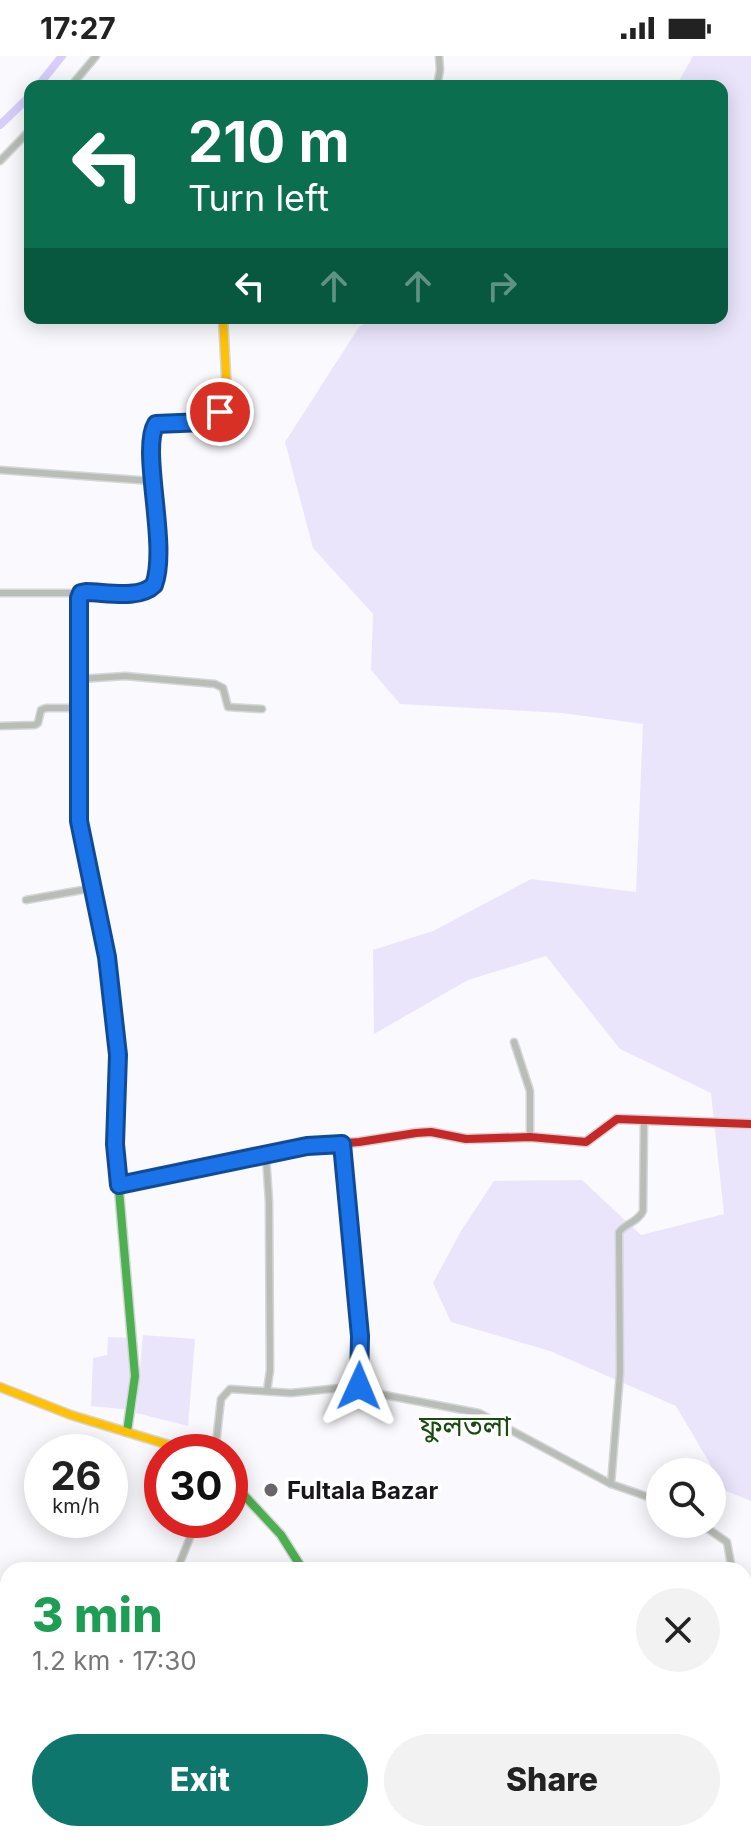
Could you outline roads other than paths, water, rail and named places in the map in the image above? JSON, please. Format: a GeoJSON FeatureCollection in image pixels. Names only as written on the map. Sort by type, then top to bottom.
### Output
{"type":"FeatureCollection","features":[{"type":"Feature","properties":{"kind":"street"},"geometry":{"type":"LineString","coordinates":[[76,80],[96,56]]}},
{"type":"Feature","properties":{"kind":"street"},"geometry":{"type":"LineString","coordinates":[[438,80],[439,56]]}},
{"type":"Feature","properties":{"kind":"street"},"geometry":{"type":"LineString","coordinates":[[0,161],[24,136]]}},
{"type":"Feature","properties":{"kind":"street"},"geometry":{"type":"LineString","coordinates":[[0,593],[137,593],[150,590],[154,585],[158,536],[152,481],[152,432],[156,424],[204,422],[226,405],[223,324]]}},
{"type":"Feature","properties":{"kind":"street"},"geometry":{"type":"LineString","coordinates":[[0,470],[152,481]]}},
{"type":"Feature","properties":{"kind":"street"},"geometry":{"type":"LineString","coordinates":[[81,593],[78,624],[79,821],[107,957],[118,1055],[115,1144],[135,1376],[127,1432]]}},
{"type":"Feature","properties":{"kind":"street"},"geometry":{"type":"LineString","coordinates":[[80,679],[125,676],[215,684],[223,688],[228,707],[262,709]]}},
{"type":"Feature","properties":{"kind":"street"},"geometry":{"type":"LineString","coordinates":[[0,726],[30,727],[38,723],[41,710],[80,708]]}},
{"type":"Feature","properties":{"kind":"street"},"geometry":{"type":"LineString","coordinates":[[26,900],[93,888]]}},
{"type":"Feature","properties":{"kind":"street"},"geometry":{"type":"LineString","coordinates":[[514,1042],[530,1091],[530,1137]]}},
{"type":"Feature","properties":{"kind":"street"},"geometry":{"type":"LineString","coordinates":[[119,1185],[307,1146],[431,1132],[466,1139],[530,1137],[586,1142],[617,1119],[751,1124]]}},
{"type":"Feature","properties":{"kind":"street"},"geometry":{"type":"LineString","coordinates":[[611,1484],[620,1373],[619,1232],[641,1217],[643,1211],[644,1119]]}},
{"type":"Feature","properties":{"kind":"street"},"geometry":{"type":"LineString","coordinates":[[342,1144],[360,1336],[359,1386]]}},
{"type":"Feature","properties":{"kind":"street"},"geometry":{"type":"LineString","coordinates":[[266,1156],[270,1370],[267,1391]]}},
{"type":"Feature","properties":{"kind":"street"},"geometry":{"type":"LineString","coordinates":[[217,1434],[221,1399],[225,1391],[233,1388],[291,1393],[359,1386],[374,1393],[479,1413],[611,1484],[646,1496]]}},
{"type":"Feature","properties":{"kind":"street"},"geometry":{"type":"LineString","coordinates":[[0,1387],[72,1417],[144,1437]]}},
{"type":"Feature","properties":{"kind":"street"},"geometry":{"type":"LineString","coordinates":[[248,1499],[281,1535],[298,1562]]}},
{"type":"Feature","properties":{"kind":"street"},"geometry":{"type":"LineString","coordinates":[[180,1562],[190,1538]]}},
{"type":"Feature","properties":{"kind":"street"},"geometry":{"type":"LineString","coordinates":[[721,1538],[727,1542],[731,1562]]}},
{"type":"Feature","properties":{"kind":"waterway"},"geometry":{"type":"LineString","coordinates":[[43,80],[62,56]]}},
{"type":"Feature","properties":{"kind":"waterway"},"geometry":{"type":"LineString","coordinates":[[0,125],[24,102]]}},
{"type":"Feature","properties":{"kind":"place","name":"Fultala Bazar"},"geometry":{"type":"Point","coordinates":[271,1490]}},
{"type":"Feature","properties":{"kind":"district","name":"ফুলতলা"},"geometry":{"type":"Point","coordinates":[465,1426]}}]}
